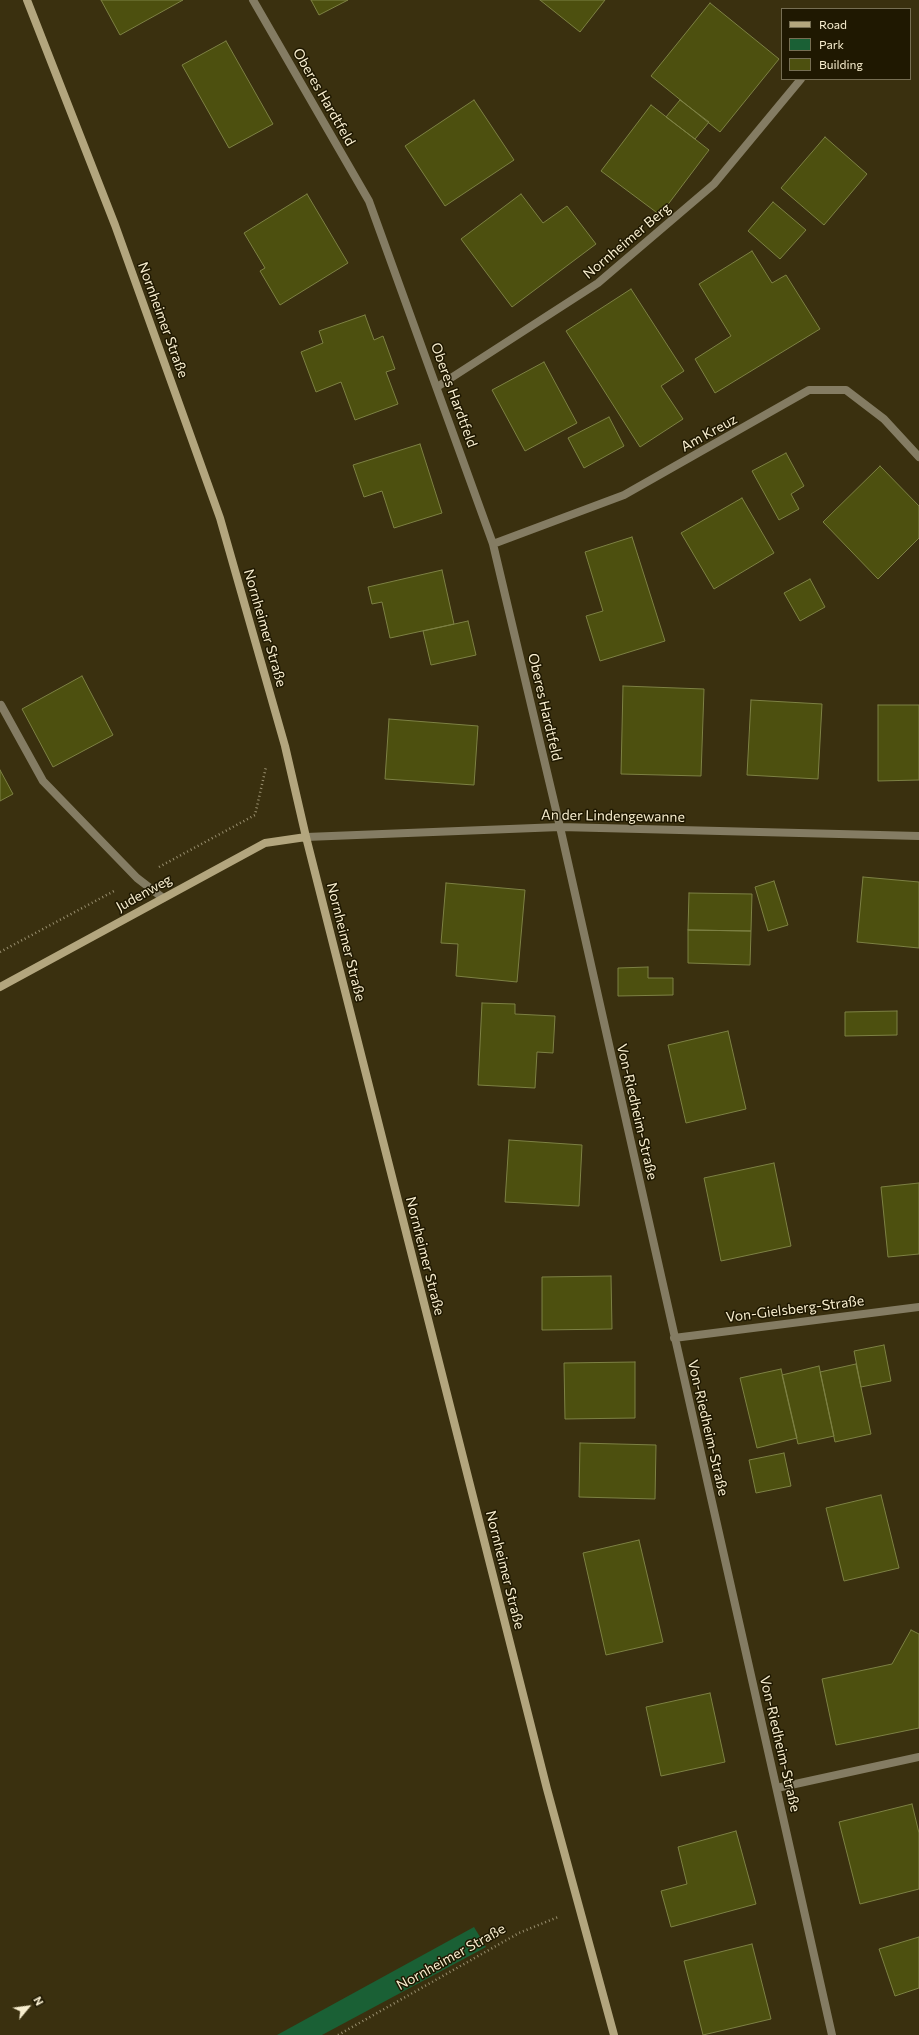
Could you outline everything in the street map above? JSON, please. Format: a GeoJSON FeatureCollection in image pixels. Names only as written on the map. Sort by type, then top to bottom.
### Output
{"type":"FeatureCollection","features":[{"type":"Feature","properties":{"kind":"street","name":"Nornheimer Straße"},"geometry":{"type":"LineString","coordinates":[[27,0],[115,225],[220,518],[285,746],[306,837],[546,1789],[614,2035]]}},
{"type":"Feature","properties":{"kind":"street","name":"Oberes Hardtfeld"},"geometry":{"type":"LineString","coordinates":[[253,0],[369,201],[438,387],[493,544],[560,827]]}},
{"type":"Feature","properties":{"kind":"street","name":"Nornheimer Berg"},"geometry":{"type":"LineString","coordinates":[[438,387],[598,283],[714,184],[800,80]]}},
{"type":"Feature","properties":{"kind":"street","name":"Am Kreuz"},"geometry":{"type":"LineString","coordinates":[[493,544],[624,495],[809,390],[846,390],[884,419],[919,457]]}},
{"type":"Feature","properties":{"kind":"street"},"geometry":{"type":"LineString","coordinates":[[1,705],[43,782],[137,878],[163,898]]}},
{"type":"Feature","properties":{"kind":"street","name":"An der Lindengewanne"},"geometry":{"type":"LineString","coordinates":[[306,837],[560,827],[919,836]]}},
{"type":"Feature","properties":{"kind":"street","name":"Von-Riedheim-Straße"},"geometry":{"type":"LineString","coordinates":[[560,827],[832,2035]]}},
{"type":"Feature","properties":{"kind":"street","name":"Judenweg"},"geometry":{"type":"LineString","coordinates":[[0,987],[265,843],[306,837]]}},
{"type":"Feature","properties":{"kind":"street","name":"Von-Gielsberg-Straße"},"geometry":{"type":"LineString","coordinates":[[674,1338],[919,1307]]}},
{"type":"Feature","properties":{"kind":"street"},"geometry":{"type":"LineString","coordinates":[[777,1788],[919,1757]]}},
{"type":"Feature","properties":{"kind":"path","name":"Nornheimer Straße"},"geometry":{"type":"LineString","coordinates":[[338,2035],[519,1933],[579,1909]]}},
{"type":"Feature","properties":{"kind":"green space"},"geometry":{"type":"Polygon","coordinates":[[[474,1927],[486,1947],[322,2035],[277,2035],[474,1927]]]}},
{"type":"Feature","properties":{"kind":"building"},"geometry":{"type":"Polygon","coordinates":[[[101,0],[183,0],[120,35],[101,0]]]}},
{"type":"Feature","properties":{"kind":"building"},"geometry":{"type":"Polygon","coordinates":[[[311,0],[348,0],[319,15],[311,0]]]}},
{"type":"Feature","properties":{"kind":"building"},"geometry":{"type":"Polygon","coordinates":[[[540,0],[605,0],[580,32],[540,0]]]}},
{"type":"Feature","properties":{"kind":"building"},"geometry":{"type":"Polygon","coordinates":[[[710,3],[779,59],[720,132],[651,76],[710,3]]]}},
{"type":"Feature","properties":{"kind":"building"},"geometry":{"type":"Polygon","coordinates":[[[226,41],[273,124],[229,148],[182,65],[226,41]]]}},
{"type":"Feature","properties":{"kind":"building"},"geometry":{"type":"Polygon","coordinates":[[[474,100],[514,160],[445,206],[405,146],[474,100]]]}},
{"type":"Feature","properties":{"kind":"building"},"geometry":{"type":"Polygon","coordinates":[[[680,100],[709,122],[695,139],[666,117],[680,100]]]}},
{"type":"Feature","properties":{"kind":"building"},"geometry":{"type":"Polygon","coordinates":[[[651,105],[709,150],[660,215],[601,171],[651,105]]]}},
{"type":"Feature","properties":{"kind":"building"},"geometry":{"type":"Polygon","coordinates":[[[825,137],[867,174],[824,225],[781,188],[825,137]]]}},
{"type":"Feature","properties":{"kind":"building"},"geometry":{"type":"Polygon","coordinates":[[[307,194],[348,263],[280,305],[260,271],[265,268],[244,233],[307,194]]]}},
{"type":"Feature","properties":{"kind":"building"},"geometry":{"type":"Polygon","coordinates":[[[521,194],[543,223],[567,206],[596,244],[512,307],[461,239],[521,194]]]}},
{"type":"Feature","properties":{"kind":"building"},"geometry":{"type":"Polygon","coordinates":[[[773,202],[806,230],[780,259],[748,231],[773,202]]]}},
{"type":"Feature","properties":{"kind":"building"},"geometry":{"type":"Polygon","coordinates":[[[752,251],[772,283],[786,275],[820,329],[715,393],[695,359],[731,336],[699,284],[752,251]]]}},
{"type":"Feature","properties":{"kind":"building"},"geometry":{"type":"Polygon","coordinates":[[[631,289],[684,371],[661,386],[683,419],[640,447],[566,331],[631,289]]]}},
{"type":"Feature","properties":{"kind":"building"},"geometry":{"type":"Polygon","coordinates":[[[365,315],[374,340],[383,336],[395,369],[386,372],[398,404],[355,420],[341,382],[316,392],[301,352],[323,343],[319,331],[365,315]]]}},
{"type":"Feature","properties":{"kind":"building"},"geometry":{"type":"Polygon","coordinates":[[[544,362],[577,423],[525,451],[492,390],[544,362]]]}},
{"type":"Feature","properties":{"kind":"building"},"geometry":{"type":"Polygon","coordinates":[[[609,417],[624,446],[584,468],[568,438],[609,417]]]}},
{"type":"Feature","properties":{"kind":"building"},"geometry":{"type":"Polygon","coordinates":[[[420,444],[442,513],[394,528],[382,491],[364,497],[353,465],[420,444]]]}},
{"type":"Feature","properties":{"kind":"building"},"geometry":{"type":"Polygon","coordinates":[[[786,453],[804,486],[791,494],[799,509],[779,520],[752,471],[786,453]]]}},
{"type":"Feature","properties":{"kind":"building"},"geometry":{"type":"Polygon","coordinates":[[[880,466],[919,506],[919,538],[878,579],[823,522],[880,466]]]}},
{"type":"Feature","properties":{"kind":"building"},"geometry":{"type":"Polygon","coordinates":[[[742,498],[774,553],[714,589],[681,533],[742,498]]]}},
{"type":"Feature","properties":{"kind":"building"},"geometry":{"type":"Polygon","coordinates":[[[632,537],[665,641],[600,661],[586,616],[603,611],[585,552],[632,537]]]}},
{"type":"Feature","properties":{"kind":"building"},"geometry":{"type":"Polygon","coordinates":[[[442,570],[454,624],[390,638],[382,602],[372,604],[368,587],[442,570]]]}},
{"type":"Feature","properties":{"kind":"building"},"geometry":{"type":"Polygon","coordinates":[[[810,579],[825,607],[800,621],[784,593],[810,579]]]}},
{"type":"Feature","properties":{"kind":"building"},"geometry":{"type":"Polygon","coordinates":[[[468,621],[476,655],[431,665],[423,631],[468,621]]]}},
{"type":"Feature","properties":{"kind":"building"},"geometry":{"type":"Polygon","coordinates":[[[82,676],[113,735],[53,767],[22,709],[82,676]]]}},
{"type":"Feature","properties":{"kind":"building"},"geometry":{"type":"Polygon","coordinates":[[[623,686],[704,689],[701,776],[621,774],[623,686]]]}},
{"type":"Feature","properties":{"kind":"building"},"geometry":{"type":"Polygon","coordinates":[[[751,700],[822,704],[818,779],[747,775],[751,700]]]}},
{"type":"Feature","properties":{"kind":"building"},"geometry":{"type":"Polygon","coordinates":[[[878,705],[919,705],[919,780],[878,781],[878,705]]]}},
{"type":"Feature","properties":{"kind":"building"},"geometry":{"type":"Polygon","coordinates":[[[389,719],[478,726],[474,785],[385,779],[389,719]]]}},
{"type":"Feature","properties":{"kind":"building"},"geometry":{"type":"Polygon","coordinates":[[[0,770],[13,794],[0,801],[0,770]]]}},
{"type":"Feature","properties":{"kind":"building"},"geometry":{"type":"Polygon","coordinates":[[[863,877],[919,882],[919,948],[857,942],[863,877]]]}},
{"type":"Feature","properties":{"kind":"building"},"geometry":{"type":"Polygon","coordinates":[[[774,881],[788,925],[768,931],[755,887],[774,881]]]}},
{"type":"Feature","properties":{"kind":"building"},"geometry":{"type":"Polygon","coordinates":[[[446,883],[525,890],[517,982],[456,976],[458,944],[441,943],[446,883]]]}},
{"type":"Feature","properties":{"kind":"building"},"geometry":{"type":"Polygon","coordinates":[[[689,893],[752,894],[751,931],[688,930],[689,893]]]}},
{"type":"Feature","properties":{"kind":"building"},"geometry":{"type":"Polygon","coordinates":[[[688,930],[751,931],[750,965],[688,963],[688,930]]]}},
{"type":"Feature","properties":{"kind":"building"},"geometry":{"type":"Polygon","coordinates":[[[648,967],[648,978],[673,978],[673,995],[618,996],[618,968],[648,967]]]}},
{"type":"Feature","properties":{"kind":"building"},"geometry":{"type":"Polygon","coordinates":[[[482,1003],[515,1004],[515,1014],[555,1016],[553,1053],[537,1052],[535,1088],[478,1085],[482,1003]]]}},
{"type":"Feature","properties":{"kind":"building"},"geometry":{"type":"Polygon","coordinates":[[[897,1011],[897,1035],[845,1036],[845,1012],[897,1011]]]}},
{"type":"Feature","properties":{"kind":"building"},"geometry":{"type":"Polygon","coordinates":[[[728,1031],[746,1109],[686,1123],[668,1045],[728,1031]]]}},
{"type":"Feature","properties":{"kind":"building"},"geometry":{"type":"Polygon","coordinates":[[[509,1140],[582,1145],[579,1206],[505,1202],[509,1140]]]}},
{"type":"Feature","properties":{"kind":"building"},"geometry":{"type":"Polygon","coordinates":[[[774,1163],[791,1246],[721,1261],[704,1178],[774,1163]]]}},
{"type":"Feature","properties":{"kind":"building"},"geometry":{"type":"Polygon","coordinates":[[[919,1183],[919,1254],[888,1257],[881,1187],[919,1183]]]}},
{"type":"Feature","properties":{"kind":"building"},"geometry":{"type":"Polygon","coordinates":[[[611,1276],[612,1329],[542,1330],[542,1277],[611,1276]]]}},
{"type":"Feature","properties":{"kind":"building"},"geometry":{"type":"Polygon","coordinates":[[[884,1345],[891,1381],[861,1387],[854,1351],[884,1345]]]}},
{"type":"Feature","properties":{"kind":"building"},"geometry":{"type":"Polygon","coordinates":[[[635,1362],[635,1418],[565,1419],[564,1363],[635,1362]]]}},
{"type":"Feature","properties":{"kind":"building"},"geometry":{"type":"Polygon","coordinates":[[[856,1364],[871,1434],[835,1442],[820,1372],[856,1364]]]}},
{"type":"Feature","properties":{"kind":"building"},"geometry":{"type":"Polygon","coordinates":[[[819,1366],[834,1436],[798,1444],[782,1375],[819,1366]]]}},
{"type":"Feature","properties":{"kind":"building"},"geometry":{"type":"Polygon","coordinates":[[[781,1369],[797,1438],[757,1448],[740,1378],[781,1369]]]}},
{"type":"Feature","properties":{"kind":"building"},"geometry":{"type":"Polygon","coordinates":[[[580,1443],[656,1445],[655,1499],[579,1497],[580,1443]]]}},
{"type":"Feature","properties":{"kind":"building"},"geometry":{"type":"Polygon","coordinates":[[[784,1453],[791,1486],[756,1493],[749,1460],[784,1453]]]}},
{"type":"Feature","properties":{"kind":"building"},"geometry":{"type":"Polygon","coordinates":[[[881,1495],[899,1568],[844,1581],[826,1508],[881,1495]]]}},
{"type":"Feature","properties":{"kind":"building"},"geometry":{"type":"Polygon","coordinates":[[[639,1540],[663,1642],[606,1655],[583,1553],[639,1540]]]}},
{"type":"Feature","properties":{"kind":"building"},"geometry":{"type":"Polygon","coordinates":[[[911,1630],[919,1634],[919,1728],[836,1745],[822,1679],[892,1664],[911,1630]]]}},
{"type":"Feature","properties":{"kind":"building"},"geometry":{"type":"Polygon","coordinates":[[[710,1693],[725,1762],[661,1776],[646,1707],[710,1693]]]}},
{"type":"Feature","properties":{"kind":"building"},"geometry":{"type":"Polygon","coordinates":[[[912,1804],[919,1833],[919,1889],[860,1904],[839,1822],[912,1804]]]}},
{"type":"Feature","properties":{"kind":"building"},"geometry":{"type":"Polygon","coordinates":[[[736,1831],[756,1904],[671,1927],[661,1891],[687,1884],[678,1847],[736,1831]]]}},
{"type":"Feature","properties":{"kind":"building"},"geometry":{"type":"Polygon","coordinates":[[[919,1937],[919,1988],[895,1996],[879,1949],[919,1937]]]}},
{"type":"Feature","properties":{"kind":"building"},"geometry":{"type":"Polygon","coordinates":[[[752,1944],[771,2019],[703,2035],[684,1961],[752,1944]]]}}]}
